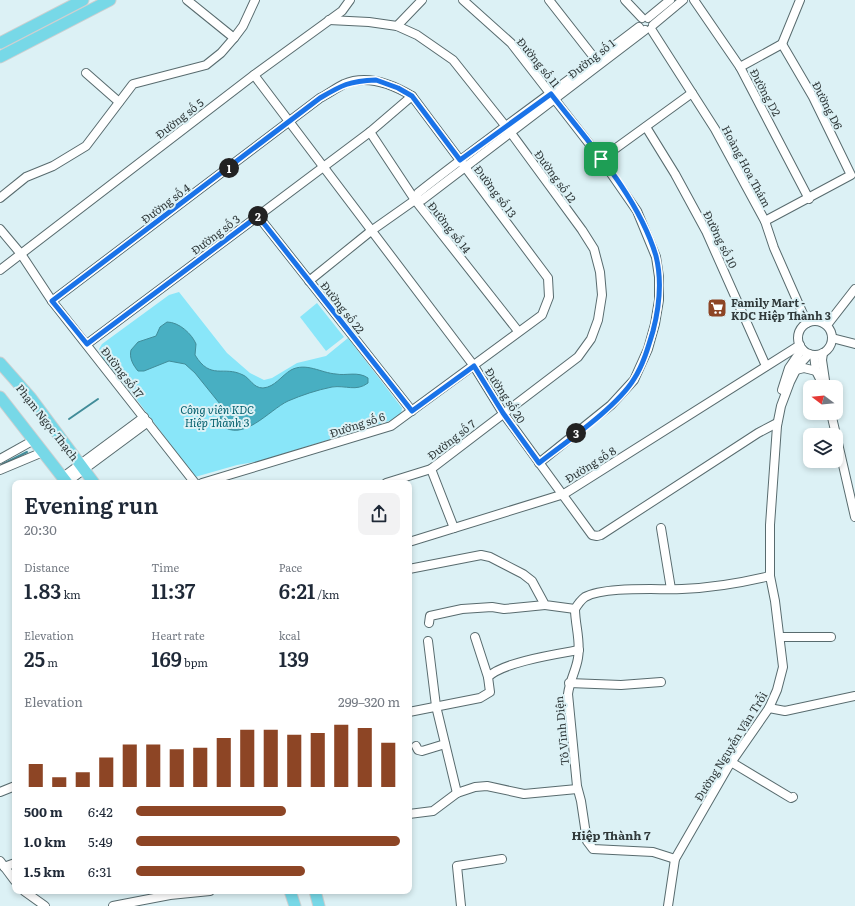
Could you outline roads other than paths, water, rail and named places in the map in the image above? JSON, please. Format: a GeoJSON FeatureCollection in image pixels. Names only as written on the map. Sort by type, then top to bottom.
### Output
{"type":"FeatureCollection","features":[{"type":"Feature","properties":{"kind":"main road"},"geometry":{"type":"LineString","coordinates":[[0,43],[82,0]]}},
{"type":"Feature","properties":{"kind":"main road"},"geometry":{"type":"LineString","coordinates":[[0,57],[110,0]]}},
{"type":"Feature","properties":{"kind":"main road","name":"Phạm Ngọc Thạch"},"geometry":{"type":"LineString","coordinates":[[0,363],[30,398],[92,480]]}},
{"type":"Feature","properties":{"kind":"main road","name":"Phạm Ngọc Thạch"},"geometry":{"type":"LineString","coordinates":[[0,397],[65,480]]}},
{"type":"Feature","properties":{"kind":"main road"},"geometry":{"type":"LineString","coordinates":[[291,894],[295,906]]}},
{"type":"Feature","properties":{"kind":"main road"},"geometry":{"type":"LineString","coordinates":[[316,894],[320,906]]}},
{"type":"Feature","properties":{"kind":"street"},"geometry":{"type":"LineString","coordinates":[[187,0],[234,38]]}},
{"type":"Feature","properties":{"kind":"street"},"geometry":{"type":"LineString","coordinates":[[0,198],[26,177],[53,166],[86,146],[133,84],[206,65],[221,53],[234,38],[243,26],[256,0]]}},
{"type":"Feature","properties":{"kind":"street","name":"Đường số 5"},"geometry":{"type":"LineString","coordinates":[[0,270],[254,75],[342,11],[350,0]]}},
{"type":"Feature","properties":{"kind":"street"},"geometry":{"type":"LineString","coordinates":[[397,26],[422,0]]}},
{"type":"Feature","properties":{"kind":"street","name":"Đường số 11"},"geometry":{"type":"LineString","coordinates":[[463,0],[511,43],[601,159],[637,211],[656,257],[659,277],[655,324],[648,349],[634,380],[611,405],[539,463]]}},
{"type":"Feature","properties":{"kind":"street"},"geometry":{"type":"LineString","coordinates":[[549,0],[596,60]]}},
{"type":"Feature","properties":{"kind":"street","name":"Hoàng Hoa Thám"},"geometry":{"type":"LineString","coordinates":[[625,0],[646,25],[715,129],[765,221],[774,248],[807,323]]}},
{"type":"Feature","properties":{"kind":"street"},"geometry":{"type":"LineString","coordinates":[[646,25],[670,0]]}},
{"type":"Feature","properties":{"kind":"street"},"geometry":{"type":"LineString","coordinates":[[646,25],[683,0]]}},
{"type":"Feature","properties":{"kind":"street","name":"Đường D2"},"geometry":{"type":"LineString","coordinates":[[694,0],[740,67],[809,199]]}},
{"type":"Feature","properties":{"kind":"street"},"geometry":{"type":"LineString","coordinates":[[740,67],[782,44],[798,1]]}},
{"type":"Feature","properties":{"kind":"street","name":"Đường số 12"},"geometry":{"type":"LineString","coordinates":[[329,20],[369,22],[397,26],[417,34],[453,60],[509,130],[582,230],[594,249],[600,272],[602,295],[598,320],[591,339],[578,357],[503,413]]}},
{"type":"Feature","properties":{"kind":"street","name":"Đường số 1"},"geometry":{"type":"LineString","coordinates":[[553,97],[596,60],[646,25]]}},
{"type":"Feature","properties":{"kind":"street","name":"Đường số 1"},"geometry":{"type":"LineString","coordinates":[[309,281],[371,231],[415,200],[418,193],[462,164],[509,130],[646,25]]}},
{"type":"Feature","properties":{"kind":"street","name":"Đường D6"},"geometry":{"type":"LineString","coordinates":[[765,221],[809,199],[851,175],[813,97],[782,44]]}},
{"type":"Feature","properties":{"kind":"street"},"geometry":{"type":"LineString","coordinates":[[86,73],[119,102]]}},
{"type":"Feature","properties":{"kind":"street","name":"Đường số 20"},"geometry":{"type":"LineString","coordinates":[[254,75],[474,366],[503,413],[539,463],[564,494],[592,535],[597,536],[758,433],[777,423]]}},
{"type":"Feature","properties":{"kind":"street","name":"Đường số 13"},"geometry":{"type":"LineString","coordinates":[[290,122],[320,98],[345,84],[359,81],[376,80],[398,88],[412,96],[548,278],[549,297],[542,315],[518,331]]}},
{"type":"Feature","properties":{"kind":"street"},"geometry":{"type":"LineString","coordinates":[[601,159],[692,93]]}},
{"type":"Feature","properties":{"kind":"street","name":"Đường số 3"},"geometry":{"type":"LineString","coordinates":[[87,344],[370,132],[412,96]]}},
{"type":"Feature","properties":{"kind":"street","name":"Đường số 4"},"geometry":{"type":"LineString","coordinates":[[52,301],[290,122]]}},
{"type":"Feature","properties":{"kind":"street","name":"Đường số 10"},"geometry":{"type":"LineString","coordinates":[[646,127],[675,174],[706,231],[766,366]]}},
{"type":"Feature","properties":{"kind":"street","name":"Đường số 14"},"geometry":{"type":"LineString","coordinates":[[370,132],[415,200],[518,331]]}},
{"type":"Feature","properties":{"kind":"street","name":"Đường số 22"},"geometry":{"type":"LineString","coordinates":[[258,216],[412,411]]}},
{"type":"Feature","properties":{"kind":"street","name":"Đường số 17"},"geometry":{"type":"LineString","coordinates":[[0,229],[21,254],[52,301],[193,480]]}},
{"type":"Feature","properties":{"kind":"street"},"geometry":{"type":"LineString","coordinates":[[826,325],[855,289]]}},
{"type":"Feature","properties":{"kind":"street"},"geometry":{"type":"LineString","coordinates":[[821,380],[816,371],[811,354],[801,347],[798,335],[800,330],[807,323],[817,320],[826,325],[831,331],[832,338],[830,346],[823,353],[822,360],[824,380]]}},
{"type":"Feature","properties":{"kind":"street","name":"Đường số 6"},"geometry":{"type":"LineString","coordinates":[[212,480],[391,426],[474,366],[518,331]]}},
{"type":"Feature","properties":{"kind":"street"},"geometry":{"type":"LineString","coordinates":[[832,338],[855,344]]}},
{"type":"Feature","properties":{"kind":"street","name":"Đường số 8"},"geometry":{"type":"LineString","coordinates":[[412,541],[564,494],[775,360],[801,347]]}},
{"type":"Feature","properties":{"kind":"street","name":"Đường Nguyễn Văn Trỗi"},"geometry":{"type":"LineString","coordinates":[[668,906],[675,859],[731,762],[769,708],[777,690],[782,667],[780,638],[770,576],[770,525],[777,423],[782,400],[782,388],[786,375],[801,347]]}},
{"type":"Feature","properties":{"kind":"street"},"geometry":{"type":"LineString","coordinates":[[811,354],[823,353]]}},
{"type":"Feature","properties":{"kind":"street","name":"Đường Nguyễn Văn Trỗi"},"geometry":{"type":"LineString","coordinates":[[782,400],[796,370],[811,354]]}},
{"type":"Feature","properties":{"kind":"street"},"geometry":{"type":"LineString","coordinates":[[775,360],[782,365],[786,375]]}},
{"type":"Feature","properties":{"kind":"street"},"geometry":{"type":"LineString","coordinates":[[796,370],[804,368],[816,371]]}},
{"type":"Feature","properties":{"kind":"street","name":"Đường số 7"},"geometry":{"type":"LineString","coordinates":[[396,480],[431,469],[503,413]]}},
{"type":"Feature","properties":{"kind":"street"},"geometry":{"type":"LineString","coordinates":[[67,480],[146,419]]}},
{"type":"Feature","properties":{"kind":"street"},"geometry":{"type":"LineString","coordinates":[[833,420],[852,495],[855,517]]}},
{"type":"Feature","properties":{"kind":"street"},"geometry":{"type":"LineString","coordinates":[[0,459],[34,440]]}},
{"type":"Feature","properties":{"kind":"street"},"geometry":{"type":"LineString","coordinates":[[0,470],[43,452]]}},
{"type":"Feature","properties":{"kind":"street"},"geometry":{"type":"LineString","coordinates":[[431,469],[454,528]]}},
{"type":"Feature","properties":{"kind":"street"},"geometry":{"type":"LineString","coordinates":[[661,528],[671,589]]}},
{"type":"Feature","properties":{"kind":"street"},"geometry":{"type":"LineString","coordinates":[[412,568],[481,555],[490,557],[523,574],[532,581],[545,605]]}},
{"type":"Feature","properties":{"kind":"street"},"geometry":{"type":"LineString","coordinates":[[429,623],[430,616],[462,609],[492,607],[504,609],[545,605],[575,608],[586,597],[603,593],[625,590],[671,589],[718,585],[770,576]]}},
{"type":"Feature","properties":{"kind":"street","name":"Tô Vĩnh Diện"},"geometry":{"type":"LineString","coordinates":[[575,608],[579,650],[577,662],[569,683],[568,694],[577,789],[581,801],[587,842],[593,849],[653,852],[675,859]]}},
{"type":"Feature","properties":{"kind":"street"},"geometry":{"type":"LineString","coordinates":[[780,638],[831,636]]}},
{"type":"Feature","properties":{"kind":"street"},"geometry":{"type":"LineString","coordinates":[[412,711],[480,698],[490,692],[488,676],[475,637]]}},
{"type":"Feature","properties":{"kind":"street"},"geometry":{"type":"LineString","coordinates":[[428,641],[436,706],[457,793]]}},
{"type":"Feature","properties":{"kind":"street"},"geometry":{"type":"LineString","coordinates":[[488,676],[493,672],[515,665],[579,650]]}},
{"type":"Feature","properties":{"kind":"street"},"geometry":{"type":"LineString","coordinates":[[569,683],[621,685],[661,682]]}},
{"type":"Feature","properties":{"kind":"street"},"geometry":{"type":"LineString","coordinates":[[769,708],[785,711],[855,696]]}},
{"type":"Feature","properties":{"kind":"street"},"geometry":{"type":"LineString","coordinates":[[416,746],[422,751],[445,744]]}},
{"type":"Feature","properties":{"kind":"street"},"geometry":{"type":"LineString","coordinates":[[731,762],[791,798],[793,796]]}},
{"type":"Feature","properties":{"kind":"street"},"geometry":{"type":"LineString","coordinates":[[412,814],[433,811],[457,793],[475,787],[487,786],[524,794],[577,789]]}},
{"type":"Feature","properties":{"kind":"street"},"geometry":{"type":"LineString","coordinates":[[0,792],[12,787]]}},
{"type":"Feature","properties":{"kind":"street"},"geometry":{"type":"LineString","coordinates":[[461,906],[457,866],[502,859]]}},
{"type":"Feature","properties":{"kind":"street"},"geometry":{"type":"LineString","coordinates":[[2,864],[12,863]]}},
{"type":"Feature","properties":{"kind":"street"},"geometry":{"type":"LineString","coordinates":[[2,864],[12,876]]}},
{"type":"Feature","properties":{"kind":"street"},"geometry":{"type":"LineString","coordinates":[[28,894],[45,906]]}},
{"type":"Feature","properties":{"kind":"street"},"geometry":{"type":"LineString","coordinates":[[113,906],[180,894]]}},
{"type":"Feature","properties":{"kind":"waterway"},"geometry":{"type":"LineString","coordinates":[[69,419],[98,399]]}},
{"type":"Feature","properties":{"kind":"waterway"},"geometry":{"type":"LineString","coordinates":[[3,464],[27,452]]}},
{"type":"Feature","properties":{"kind":"place","name":"Family Mart - KDC Hiệp Thành 3"},"geometry":{"type":"Point","coordinates":[717,308]}},
{"type":"Feature","properties":{"kind":"district","name":"Hiệp Thành 7"},"geometry":{"type":"Point","coordinates":[611,835]}},
{"type":"Feature","properties":{"kind":"park label","name":"Công viên KDC Hiệp Thành 3"},"geometry":{"type":"Point","coordinates":[217,415]}}]}
